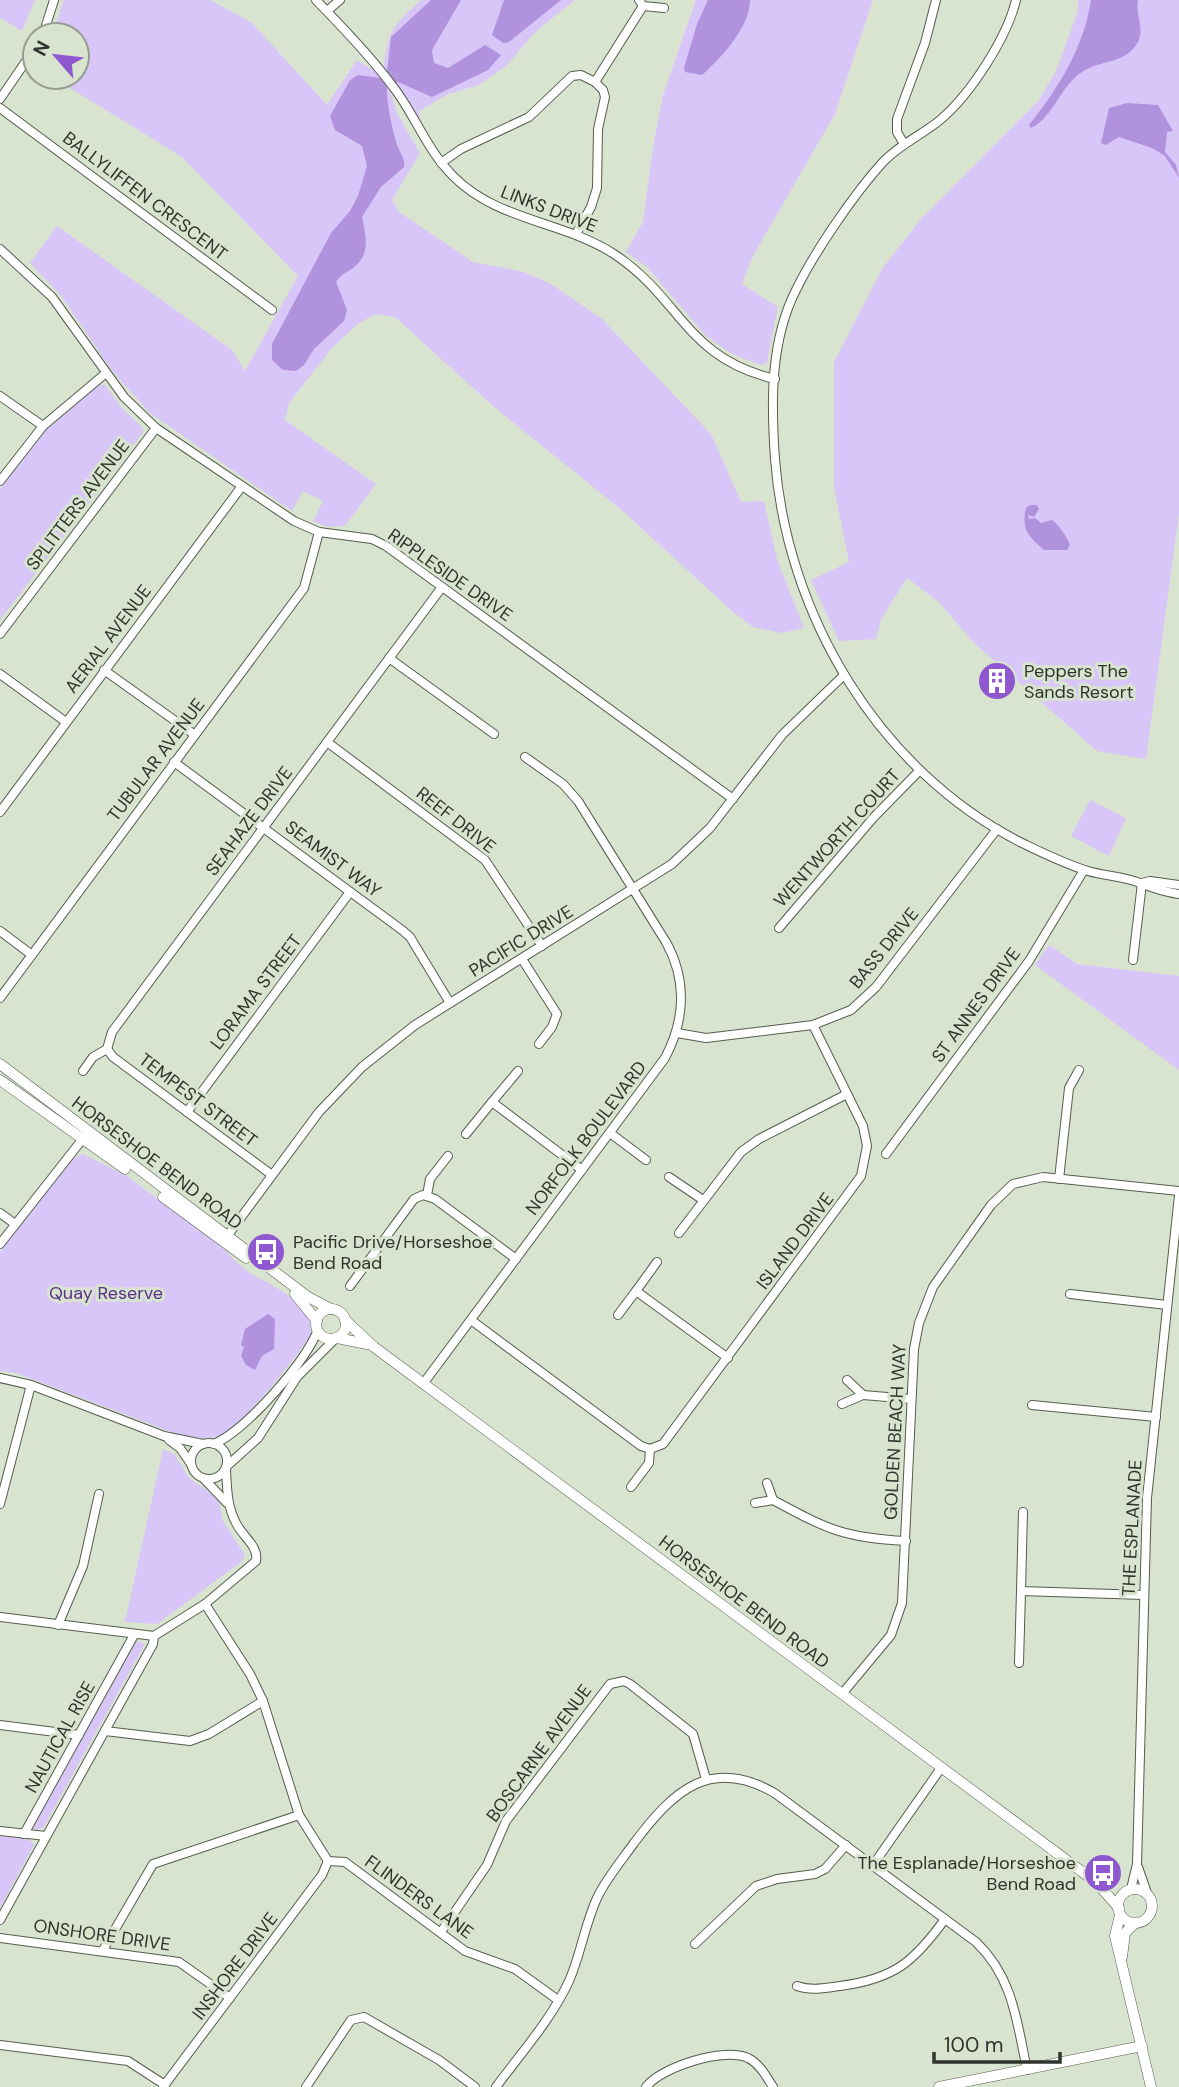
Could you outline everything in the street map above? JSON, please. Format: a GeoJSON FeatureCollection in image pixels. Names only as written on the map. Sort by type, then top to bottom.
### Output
{"type":"FeatureCollection","features":[{"type":"Feature","properties":{"kind":"street"},"geometry":{"type":"LineString","coordinates":[[47,21],[54,0]]}},
{"type":"Feature","properties":{"kind":"street","name":"LINKS DRIVE"},"geometry":{"type":"LineString","coordinates":[[316,0],[397,92],[441,163],[468,190],[486,202],[526,219],[576,234],[612,253],[640,274],[712,352],[737,367],[775,379]]}},
{"type":"Feature","properties":{"kind":"street"},"geometry":{"type":"LineString","coordinates":[[327,11],[340,0]]}},
{"type":"Feature","properties":{"kind":"street"},"geometry":{"type":"LineString","coordinates":[[904,144],[897,132],[897,119],[925,43],[936,0]]}},
{"type":"Feature","properties":{"kind":"street"},"geometry":{"type":"LineString","coordinates":[[1016,0],[999,37],[964,94],[938,121],[904,144],[873,174],[797,288],[780,333],[775,379],[774,443],[784,519],[808,602],[844,675],[881,728],[920,770],[997,829],[1084,870],[1142,883],[1150,881],[1179,885]]}},
{"type":"Feature","properties":{"kind":"street"},"geometry":{"type":"LineString","coordinates":[[594,82],[641,3],[664,8]]}},
{"type":"Feature","properties":{"kind":"street"},"geometry":{"type":"LineString","coordinates":[[0,99],[21,68]]}},
{"type":"Feature","properties":{"kind":"street"},"geometry":{"type":"LineString","coordinates":[[441,163],[461,149],[529,117],[572,76],[580,75],[594,82],[603,90],[605,97],[598,129],[597,188],[591,208],[576,234]]}},
{"type":"Feature","properties":{"kind":"street","name":"BALLYLIFFEN CRESCENT"},"geometry":{"type":"LineString","coordinates":[[0,108],[272,310]]}},
{"type":"Feature","properties":{"kind":"street","name":"RIPPLESIDE DRIVE"},"geometry":{"type":"LineString","coordinates":[[0,249],[52,297],[133,408],[156,428],[294,521],[319,532],[373,539],[733,799]]}},
{"type":"Feature","properties":{"kind":"street"},"geometry":{"type":"LineString","coordinates":[[0,481],[43,426],[106,373]]}},
{"type":"Feature","properties":{"kind":"street"},"geometry":{"type":"LineString","coordinates":[[0,396],[43,426]]}},
{"type":"Feature","properties":{"kind":"street","name":"SPLITTERS AVENUE"},"geometry":{"type":"LineString","coordinates":[[0,634],[156,428]]}},
{"type":"Feature","properties":{"kind":"street","name":"AERIAL AVENUE"},"geometry":{"type":"LineString","coordinates":[[0,812],[242,486]]}},
{"type":"Feature","properties":{"kind":"street","name":"TUBULAR AVENUE"},"geometry":{"type":"LineString","coordinates":[[0,998],[304,588],[319,532]]}},
{"type":"Feature","properties":{"kind":"street","name":"SEAHAZE DRIVE"},"geometry":{"type":"LineString","coordinates":[[83,1071],[93,1057],[107,1049],[112,1032],[442,587]]}},
{"type":"Feature","properties":{"kind":"street"},"geometry":{"type":"LineString","coordinates":[[389,658],[494,734]]}},
{"type":"Feature","properties":{"kind":"street"},"geometry":{"type":"LineString","coordinates":[[104,670],[195,735]]}},
{"type":"Feature","properties":{"kind":"street"},"geometry":{"type":"LineString","coordinates":[[0,674],[66,722]]}},
{"type":"Feature","properties":{"kind":"street","name":"PACIFIC DRIVE"},"geometry":{"type":"LineString","coordinates":[[225,1239],[319,1112],[362,1067],[395,1040],[450,1003],[634,890],[690,849],[782,735],[844,675]]}},
{"type":"Feature","properties":{"kind":"street","name":"REEF DRIVE"},"geometry":{"type":"LineString","coordinates":[[327,742],[485,860],[499,877],[542,946]]}},
{"type":"Feature","properties":{"kind":"street","name":"NORFOLK BOULEVARD"},"geometry":{"type":"LineString","coordinates":[[423,1384],[665,1058],[677,1033],[681,1002],[677,965],[634,890],[571,791],[525,757]]}},
{"type":"Feature","properties":{"kind":"street","name":"SEAMIST WAY"},"geometry":{"type":"LineString","coordinates":[[174,762],[410,937],[450,1003]]}},
{"type":"Feature","properties":{"kind":"street","name":"WENTWORTH COURT"},"geometry":{"type":"LineString","coordinates":[[779,928],[866,826],[920,770]]}},
{"type":"Feature","properties":{"kind":"street","name":"BASS DRIVE"},"geometry":{"type":"LineString","coordinates":[[677,1033],[706,1038],[813,1025],[838,1016],[869,995],[997,829]]}},
{"type":"Feature","properties":{"kind":"street","name":"ST ANNES DRIVE"},"geometry":{"type":"LineString","coordinates":[[886,1154],[1030,958],[1084,870]]}},
{"type":"Feature","properties":{"kind":"street"},"geometry":{"type":"LineString","coordinates":[[1142,883],[1148,889],[1179,894]]}},
{"type":"Feature","properties":{"kind":"street"},"geometry":{"type":"LineString","coordinates":[[1133,960],[1142,883]]}},
{"type":"Feature","properties":{"kind":"street","name":"LORAMA STREET"},"geometry":{"type":"LineString","coordinates":[[187,1112],[350,892]]}},
{"type":"Feature","properties":{"kind":"street"},"geometry":{"type":"LineString","coordinates":[[0,931],[32,954]]}},
{"type":"Feature","properties":{"kind":"street"},"geometry":{"type":"LineString","coordinates":[[522,959],[556,1014],[556,1021],[539,1044]]}},
{"type":"Feature","properties":{"kind":"street","name":"ISLAND DRIVE"},"geometry":{"type":"LineString","coordinates":[[631,1487],[649,1463],[650,1449],[663,1444],[861,1176],[866,1156],[866,1136],[813,1025]]}},
{"type":"Feature","properties":{"kind":"street","name":"TEMPEST STREET"},"geometry":{"type":"LineString","coordinates":[[107,1049],[113,1057],[272,1175]]}},
{"type":"Feature","properties":{"kind":"street","name":"HORSESHOE BEND ROAD"},"geometry":{"type":"LineString","coordinates":[[0,1064],[85,1137],[132,1173],[308,1297],[331,1309]]}},
{"type":"Feature","properties":{"kind":"street"},"geometry":{"type":"LineString","coordinates":[[1059,1179],[1069,1088],[1079,1070]]}},
{"type":"Feature","properties":{"kind":"street"},"geometry":{"type":"LineString","coordinates":[[466,1134],[517,1071]]}},
{"type":"Feature","properties":{"kind":"street","name":"HORSESHOE BEND ROAD"},"geometry":{"type":"LineString","coordinates":[[0,1080],[85,1137]]}},
{"type":"Feature","properties":{"kind":"street"},"geometry":{"type":"LineString","coordinates":[[679,1233],[733,1160],[750,1145],[848,1094]]}},
{"type":"Feature","properties":{"kind":"street"},"geometry":{"type":"LineString","coordinates":[[492,1102],[582,1170]]}},
{"type":"Feature","properties":{"kind":"street"},"geometry":{"type":"LineString","coordinates":[[610,1133],[646,1160]]}},
{"type":"Feature","properties":{"kind":"street"},"geometry":{"type":"LineString","coordinates":[[0,1244],[85,1137]]}},
{"type":"Feature","properties":{"kind":"street"},"geometry":{"type":"LineString","coordinates":[[427,1195],[430,1179],[448,1156]]}},
{"type":"Feature","properties":{"kind":"street"},"geometry":{"type":"LineString","coordinates":[[669,1177],[703,1200]]}},
{"type":"Feature","properties":{"kind":"street","name":"GOLDEN BEACH WAY"},"geometry":{"type":"LineString","coordinates":[[842,1694],[891,1635],[902,1602],[915,1336],[927,1299],[940,1275],[1006,1189],[1029,1178],[1179,1193]]}},
{"type":"Feature","properties":{"kind":"street","name":"THE ESPLANADE"},"geometry":{"type":"LineString","coordinates":[[1127,1891],[1137,1864],[1147,1498],[1179,1193]]}},
{"type":"Feature","properties":{"kind":"street"},"geometry":{"type":"LineString","coordinates":[[427,1195],[516,1259]]}},
{"type":"Feature","properties":{"kind":"street"},"geometry":{"type":"LineString","coordinates":[[350,1286],[415,1199],[427,1195]]}},
{"type":"Feature","properties":{"kind":"street"},"geometry":{"type":"LineString","coordinates":[[0,1213],[15,1224]]}},
{"type":"Feature","properties":{"kind":"street","name":"HORSESHOE BEND ROAD"},"geometry":{"type":"LineString","coordinates":[[225,1239],[292,1291],[317,1326]]}},
{"type":"Feature","properties":{"kind":"street"},"geometry":{"type":"LineString","coordinates":[[618,1315],[657,1262]]}},
{"type":"Feature","properties":{"kind":"street"},"geometry":{"type":"LineString","coordinates":[[636,1291],[728,1358]]}},
{"type":"Feature","properties":{"kind":"street"},"geometry":{"type":"LineString","coordinates":[[1070,1294],[1167,1304]]}},
{"type":"Feature","properties":{"kind":"street"},"geometry":{"type":"LineString","coordinates":[[0,1378],[31,1385],[164,1436],[214,1444],[235,1431],[275,1391],[304,1356],[323,1312],[331,1309],[340,1312],[346,1328],[296,1377],[258,1438],[214,1479],[204,1479]]}},
{"type":"Feature","properties":{"kind":"street","name":"HORSESHOE BEND ROAD"},"geometry":{"type":"LineString","coordinates":[[345,1320],[374,1347],[423,1384],[1096,1882],[1119,1911]]}},
{"type":"Feature","properties":{"kind":"street"},"geometry":{"type":"LineString","coordinates":[[471,1320],[641,1446],[650,1449]]}},
{"type":"Feature","properties":{"kind":"street"},"geometry":{"type":"LineString","coordinates":[[317,1326],[325,1338],[336,1338]]}},
{"type":"Feature","properties":{"kind":"street","name":"HORSESHOE BEND ROAD"},"geometry":{"type":"LineString","coordinates":[[336,1338],[374,1347]]}},
{"type":"Feature","properties":{"kind":"street"},"geometry":{"type":"LineString","coordinates":[[848,1380],[863,1395]]}},
{"type":"Feature","properties":{"kind":"street"},"geometry":{"type":"LineString","coordinates":[[0,1504],[31,1385]]}},
{"type":"Feature","properties":{"kind":"street"},"geometry":{"type":"LineString","coordinates":[[842,1404],[863,1395],[911,1399]]}},
{"type":"Feature","properties":{"kind":"street"},"geometry":{"type":"LineString","coordinates":[[1032,1405],[1156,1417]]}},
{"type":"Feature","properties":{"kind":"street"},"geometry":{"type":"LineString","coordinates":[[0,1617],[154,1636],[205,1604],[256,1561],[256,1550],[240,1532],[219,1492],[195,1474],[180,1448],[164,1436]]}},
{"type":"Feature","properties":{"kind":"street"},"geometry":{"type":"LineString","coordinates":[[191,1465],[195,1450],[203,1444]]}},
{"type":"Feature","properties":{"kind":"street"},"geometry":{"type":"LineString","coordinates":[[214,1444],[223,1450],[230,1509]]}},
{"type":"Feature","properties":{"kind":"street"},"geometry":{"type":"LineString","coordinates":[[767,1483],[773,1500]]}},
{"type":"Feature","properties":{"kind":"street"},"geometry":{"type":"LineString","coordinates":[[58,1625],[83,1566],[99,1494]]}},
{"type":"Feature","properties":{"kind":"street"},"geometry":{"type":"LineString","coordinates":[[755,1503],[773,1500],[843,1535],[906,1541]]}},
{"type":"Feature","properties":{"kind":"street"},"geometry":{"type":"LineString","coordinates":[[1019,1663],[1023,1513]]}},
{"type":"Feature","properties":{"kind":"street"},"geometry":{"type":"LineString","coordinates":[[1021,1591],[1144,1595]]}},
{"type":"Feature","properties":{"kind":"street"},"geometry":{"type":"LineString","coordinates":[[205,1604],[250,1674],[263,1701],[299,1815],[328,1861]]}},
{"type":"Feature","properties":{"kind":"street","name":"NAUTICAL RISE"},"geometry":{"type":"LineString","coordinates":[[24,1834],[134,1635]]}},
{"type":"Feature","properties":{"kind":"street","name":"NAUTICAL RISE"},"geometry":{"type":"LineString","coordinates":[[0,1920],[153,1644],[154,1636]]}},
{"type":"Feature","properties":{"kind":"street","name":"BOSCARNE AVENUE"},"geometry":{"type":"LineString","coordinates":[[441,1932],[487,1865],[506,1821],[610,1684],[624,1681],[630,1684],[686,1726],[696,1742],[706,1779]]}},
{"type":"Feature","properties":{"kind":"street"},"geometry":{"type":"LineString","coordinates":[[105,1731],[190,1741],[209,1734],[263,1701]]}},
{"type":"Feature","properties":{"kind":"street"},"geometry":{"type":"LineString","coordinates":[[0,1725],[79,1735]]}},
{"type":"Feature","properties":{"kind":"street"},"geometry":{"type":"LineString","coordinates":[[873,1865],[941,1768]]}},
{"type":"Feature","properties":{"kind":"street"},"geometry":{"type":"LineString","coordinates":[[496,2087],[570,1980],[598,1896],[610,1875],[661,1807],[688,1787],[706,1779],[735,1779],[763,1786],[986,1951],[1002,1974],[1013,2003],[1027,2070]]}},
{"type":"Feature","properties":{"kind":"street"},"geometry":{"type":"LineString","coordinates":[[103,1950],[153,1864],[299,1815]]}},
{"type":"Feature","properties":{"kind":"street"},"geometry":{"type":"LineString","coordinates":[[0,1832],[46,1836]]}},
{"type":"Feature","properties":{"kind":"street"},"geometry":{"type":"LineString","coordinates":[[695,1944],[756,1886],[777,1879],[806,1877],[825,1869],[846,1845]]}},
{"type":"Feature","properties":{"kind":"street","name":"FLINDERS LANE"},"geometry":{"type":"LineString","coordinates":[[328,1861],[345,1862],[465,1951],[515,1969],[558,2000]]}},
{"type":"Feature","properties":{"kind":"street","name":"INSHORE DRIVE"},"geometry":{"type":"LineString","coordinates":[[164,2086],[322,1875],[328,1861]]}},
{"type":"Feature","properties":{"kind":"street","name":"THE ESPLANADE"},"geometry":{"type":"LineString","coordinates":[[1137,1864],[1147,1893]]}},
{"type":"Feature","properties":{"kind":"street","name":"HORSESHOE BEND ROAD"},"geometry":{"type":"LineString","coordinates":[[1096,1882],[1127,1891]]}},
{"type":"Feature","properties":{"kind":"street"},"geometry":{"type":"LineString","coordinates":[[1122,1960],[1125,1933],[1134,1924],[1144,1921],[1151,1912],[1152,1900],[1147,1893],[1127,1891],[1119,1911],[1115,1936],[1151,2087]]}},
{"type":"Feature","properties":{"kind":"street"},"geometry":{"type":"LineString","coordinates":[[1119,1911],[1134,1924]]}},
{"type":"Feature","properties":{"kind":"street"},"geometry":{"type":"LineString","coordinates":[[797,1986],[809,1990],[859,1984],[899,1970],[915,1957],[945,1919]]}},
{"type":"Feature","properties":{"kind":"street","name":"ONSHORE DRIVE"},"geometry":{"type":"LineString","coordinates":[[0,1938],[179,1962],[230,1998]]}},
{"type":"Feature","properties":{"kind":"street"},"geometry":{"type":"LineString","coordinates":[[306,2087],[351,2020],[363,2017],[439,2060],[475,2087]]}},
{"type":"Feature","properties":{"kind":"street"},"geometry":{"type":"LineString","coordinates":[[0,2045],[128,2061],[164,2086]]}},
{"type":"Feature","properties":{"kind":"street"},"geometry":{"type":"LineString","coordinates":[[939,2087],[1142,2046]]}},
{"type":"Feature","properties":{"kind":"street"},"geometry":{"type":"LineString","coordinates":[[646,2087],[666,2070],[729,2054],[754,2061],[773,2087]]}},
{"type":"Feature","properties":{"kind":"green space"},"geometry":{"type":"Polygon","coordinates":[[[0,0],[35,0],[26,21],[21,21],[21,30],[0,18],[0,0]]]}},
{"type":"Feature","properties":{"kind":"green space"},"geometry":{"type":"Polygon","coordinates":[[[64,0],[210,0],[251,22],[327,105],[357,60],[376,72],[384,68],[387,45],[394,29],[421,0],[575,0],[536,31],[506,66],[479,85],[448,94],[419,111],[420,121],[394,85],[389,89],[398,115],[420,153],[392,200],[399,212],[473,262],[524,272],[551,284],[602,319],[711,434],[741,502],[764,501],[777,559],[804,628],[781,633],[753,627],[733,612],[624,512],[493,406],[395,317],[375,314],[358,324],[332,348],[289,403],[285,420],[376,484],[345,526],[328,527],[313,521],[323,501],[303,491],[292,511],[150,413],[112,371],[62,297],[30,263],[57,226],[232,350],[245,371],[298,276],[182,157],[75,91],[91,91],[91,21],[57,21],[64,0]]]}},
{"type":"Feature","properties":{"kind":"green space"},"geometry":{"type":"Polygon","coordinates":[[[696,0],[873,0],[835,114],[754,254],[742,284],[778,307],[767,362],[761,365],[732,354],[706,336],[648,268],[626,252],[643,222],[663,95],[696,0]]]}},
{"type":"Feature","properties":{"kind":"green space"},"geometry":{"type":"Polygon","coordinates":[[[1078,0],[1179,0],[1179,513],[1146,759],[1097,751],[973,642],[939,602],[907,578],[881,619],[876,639],[839,641],[811,580],[849,562],[834,488],[834,362],[882,269],[920,220],[1039,100],[1057,69],[1078,11],[1078,0]]]}},
{"type":"Feature","properties":{"kind":"green space"},"geometry":{"type":"Polygon","coordinates":[[[98,385],[105,385],[121,407],[143,428],[142,434],[0,620],[0,489],[46,429],[98,385]]]}},
{"type":"Feature","properties":{"kind":"green space"},"geometry":{"type":"Polygon","coordinates":[[[1090,800],[1126,818],[1109,856],[1071,836],[1090,800]]]}},
{"type":"Feature","properties":{"kind":"green space"},"geometry":{"type":"Polygon","coordinates":[[[1049,945],[1077,964],[1179,976],[1179,1070],[1035,965],[1049,945]]]}},
{"type":"Feature","properties":{"kind":"green space","name":"Quay Reserve"},"geometry":{"type":"Polygon","coordinates":[[[83,1154],[127,1176],[224,1249],[245,1270],[290,1297],[307,1314],[310,1336],[303,1347],[256,1404],[222,1435],[203,1439],[184,1437],[16,1373],[0,1371],[0,1252],[45,1191],[74,1158],[83,1154]]]}},
{"type":"Feature","properties":{"kind":"green space"},"geometry":{"type":"Polygon","coordinates":[[[163,1449],[174,1454],[189,1478],[218,1498],[223,1521],[245,1555],[241,1562],[157,1624],[125,1622],[163,1449]]]}},
{"type":"Feature","properties":{"kind":"green space"},"geometry":{"type":"Polygon","coordinates":[[[135,1640],[145,1644],[43,1828],[34,1830],[32,1827],[135,1640]]]}},
{"type":"Feature","properties":{"kind":"green space"},"geometry":{"type":"Polygon","coordinates":[[[0,1836],[29,1839],[34,1845],[0,1908],[0,1836]]]}},
{"type":"Feature","properties":{"kind":"shaded area"},"geometry":{"type":"Polygon","coordinates":[[[431,0],[461,0],[432,50],[434,63],[448,68],[485,45],[501,55],[488,70],[432,97],[398,82],[387,87],[392,126],[404,167],[381,187],[362,217],[366,238],[363,257],[336,282],[347,310],[344,321],[314,349],[304,365],[296,371],[283,370],[272,360],[272,344],[331,233],[350,211],[358,196],[367,166],[362,146],[335,130],[330,116],[350,80],[358,75],[380,78],[387,72],[391,37],[431,0]]]}},
{"type":"Feature","properties":{"kind":"shaded area"},"geometry":{"type":"Polygon","coordinates":[[[504,0],[561,0],[509,42],[503,43],[492,35],[504,0]]]}},
{"type":"Feature","properties":{"kind":"shaded area"},"geometry":{"type":"Polygon","coordinates":[[[708,0],[750,0],[749,10],[740,31],[718,60],[702,75],[685,72],[697,24],[708,0]]]}},
{"type":"Feature","properties":{"kind":"shaded area"},"geometry":{"type":"Polygon","coordinates":[[[1091,0],[1138,0],[1141,32],[1138,42],[1126,55],[1089,68],[1074,78],[1046,117],[1031,128],[1029,125],[1060,82],[1076,51],[1091,0]]]}},
{"type":"Feature","properties":{"kind":"shaded area"},"geometry":{"type":"Polygon","coordinates":[[[1127,103],[1158,105],[1173,131],[1167,132],[1165,152],[1176,165],[1179,178],[1165,156],[1152,148],[1119,137],[1106,145],[1101,143],[1109,108],[1127,103]]]}},
{"type":"Feature","properties":{"kind":"shaded area"},"geometry":{"type":"Polygon","coordinates":[[[1037,505],[1039,509],[1034,517],[1028,515],[1029,519],[1035,518],[1041,523],[1052,520],[1070,545],[1067,550],[1044,550],[1030,536],[1024,521],[1026,508],[1037,505]]]}},
{"type":"Feature","properties":{"kind":"shaded area"},"geometry":{"type":"Polygon","coordinates":[[[268,1314],[275,1319],[274,1349],[262,1356],[255,1370],[246,1365],[241,1356],[244,1347],[241,1345],[245,1329],[268,1314]]]}},
{"type":"Feature","properties":{"kind":"place","name":"Peppers The Sands Resort"},"geometry":{"type":"Point","coordinates":[997,681]}},
{"type":"Feature","properties":{"kind":"place","name":"Pacific Drive/Horseshoe Bend Road"},"geometry":{"type":"Point","coordinates":[266,1252]}},
{"type":"Feature","properties":{"kind":"place","name":"The Esplanade/Horseshoe Bend Road"},"geometry":{"type":"Point","coordinates":[1103,1873]}}]}
